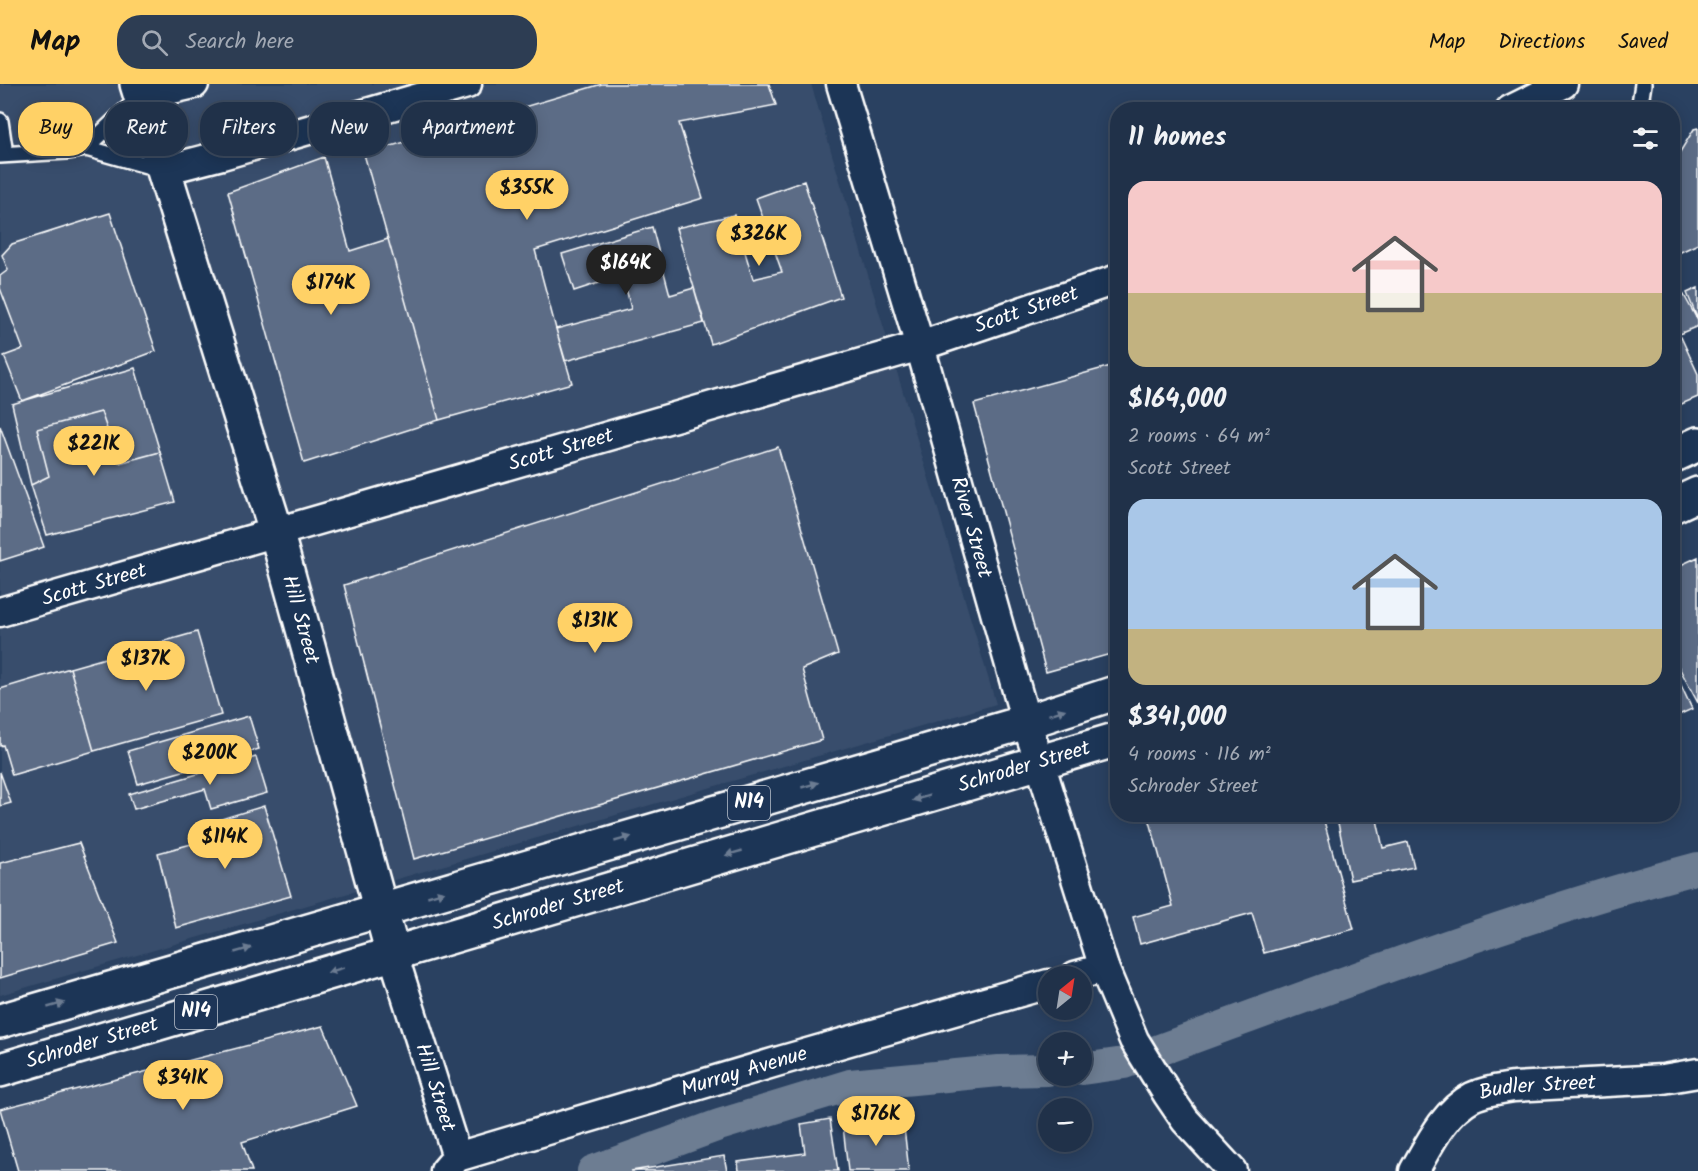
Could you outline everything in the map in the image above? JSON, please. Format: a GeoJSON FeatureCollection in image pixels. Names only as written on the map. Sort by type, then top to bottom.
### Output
{"type":"FeatureCollection","features":[{"type":"Feature","properties":{"kind":"main road","name":"Hill Street"},"geometry":{"type":"LineString","coordinates":[[139,90],[276,531],[393,954]]}},
{"type":"Feature","properties":{"kind":"main road"},"geometry":{"type":"LineString","coordinates":[[1680,452],[1698,444]]}},
{"type":"Feature","properties":{"kind":"main road"},"geometry":{"type":"LineString","coordinates":[[1680,502],[1698,494]]}},
{"type":"Feature","properties":{"kind":"main road","name":"Schroder Street"},"geometry":{"type":"LineString","coordinates":[[0,1022],[1026,722],[1110,695]]}},
{"type":"Feature","properties":{"kind":"main road","name":"Schroder Street"},"geometry":{"type":"LineString","coordinates":[[0,1070],[1110,742]]}},
{"type":"Feature","properties":{"kind":"street"},"geometry":{"type":"LineString","coordinates":[[139,90],[194,84]]}},
{"type":"Feature","properties":{"kind":"street"},"geometry":{"type":"LineString","coordinates":[[164,170],[467,84]]}},
{"type":"Feature","properties":{"kind":"street","name":"River Street"},"geometry":{"type":"LineString","coordinates":[[841,84],[920,346],[1026,722],[1104,968]]}},
{"type":"Feature","properties":{"kind":"street"},"geometry":{"type":"LineString","coordinates":[[1526,102],[1563,84]]}},
{"type":"Feature","properties":{"kind":"street","name":"Scott Street"},"geometry":{"type":"LineString","coordinates":[[0,612],[920,346],[1110,282]]}},
{"type":"Feature","properties":{"kind":"street","name":"Hill Street"},"geometry":{"type":"LineString","coordinates":[[393,954],[451,1164]]}},
{"type":"Feature","properties":{"kind":"street"},"geometry":{"type":"LineString","coordinates":[[1092,971],[1104,968],[1134,1040],[1168,1095],[1185,1120],[1232,1171]]}},
{"type":"Feature","properties":{"kind":"street","name":"Murray Avenue"},"geometry":{"type":"LineString","coordinates":[[451,1164],[783,1060],[1038,987]]}},
{"type":"Feature","properties":{"kind":"street","name":"Budler Street"},"geometry":{"type":"LineString","coordinates":[[1414,1171],[1446,1119],[1463,1102],[1474,1096],[1514,1087],[1663,1079],[1698,1073]]}},
{"type":"Feature","properties":{"kind":"lane"},"geometry":{"type":"LineString","coordinates":[[1640,102],[1643,84]]}},
{"type":"Feature","properties":{"kind":"lane"},"geometry":{"type":"LineString","coordinates":[[93,140],[139,90]]}},
{"type":"Feature","properties":{"kind":"lane"},"geometry":{"type":"LineString","coordinates":[[0,121],[3,154],[18,153]]}},
{"type":"Feature","properties":{"kind":"lane"},"geometry":{"type":"LineString","coordinates":[[93,150],[164,170]]}},
{"type":"Feature","properties":{"kind":"shaded area"},"geometry":{"type":"Polygon","coordinates":[[[0,84],[811,84],[996,704],[0,995],[0,84]]]}},
{"type":"Feature","properties":{"kind":"building"},"geometry":{"type":"Polygon","coordinates":[[[602,84],[769,84],[776,105],[679,123],[703,198],[535,250],[572,383],[439,420],[365,156],[389,156],[389,147],[401,143],[401,156],[536,156],[536,103],[602,84]]]}},
{"type":"Feature","properties":{"kind":"building"},"geometry":{"type":"Polygon","coordinates":[[[1698,128],[1698,244],[1680,252],[1680,152],[1694,129],[1698,128]]]}},
{"type":"Feature","properties":{"kind":"building"},"geometry":{"type":"Polygon","coordinates":[[[324,157],[350,251],[388,239],[439,420],[304,463],[228,192],[324,157]]]}},
{"type":"Feature","properties":{"kind":"building"},"geometry":{"type":"Polygon","coordinates":[[[804,181],[841,297],[711,344],[676,228],[734,215],[753,279],[782,272],[756,198],[804,181]]]}},
{"type":"Feature","properties":{"kind":"building"},"geometry":{"type":"Polygon","coordinates":[[[110,213],[156,351],[22,401],[4,356],[23,349],[0,288],[0,276],[8,270],[2,255],[12,244],[110,213]]]}},
{"type":"Feature","properties":{"kind":"building"},"geometry":{"type":"Polygon","coordinates":[[[652,227],[670,295],[694,288],[704,323],[565,361],[556,329],[631,309],[623,275],[574,291],[562,254],[652,227]]]}},
{"type":"Feature","properties":{"kind":"building"},"geometry":{"type":"Polygon","coordinates":[[[1680,288],[1698,321],[1698,326],[1680,334],[1680,288]]]}},
{"type":"Feature","properties":{"kind":"building"},"geometry":{"type":"Polygon","coordinates":[[[1698,288],[1698,320],[1687,293],[1698,288]]]}},
{"type":"Feature","properties":{"kind":"building"},"geometry":{"type":"Polygon","coordinates":[[[1680,338],[1698,374],[1698,397],[1680,405],[1680,338]]]}},
{"type":"Feature","properties":{"kind":"building"},"geometry":{"type":"Polygon","coordinates":[[[1110,366],[1110,654],[1046,672],[974,404],[1110,366]]]}},
{"type":"Feature","properties":{"kind":"building"},"geometry":{"type":"Polygon","coordinates":[[[135,368],[160,452],[119,463],[101,412],[37,429],[49,476],[31,485],[12,404],[135,368]]]}},
{"type":"Feature","properties":{"kind":"building"},"geometry":{"type":"Polygon","coordinates":[[[101,412],[119,463],[160,452],[175,502],[47,535],[31,485],[49,476],[37,429],[101,412]]]}},
{"type":"Feature","properties":{"kind":"building"},"geometry":{"type":"Polygon","coordinates":[[[0,426],[44,547],[0,561],[0,426]]]}},
{"type":"Feature","properties":{"kind":"building"},"geometry":{"type":"Polygon","coordinates":[[[778,447],[838,654],[802,669],[822,740],[414,859],[344,585],[778,447]]]}},
{"type":"Feature","properties":{"kind":"building"},"geometry":{"type":"Polygon","coordinates":[[[1698,557],[1698,703],[1680,669],[1680,565],[1698,557]]]}},
{"type":"Feature","properties":{"kind":"building"},"geometry":{"type":"Polygon","coordinates":[[[197,632],[221,715],[94,751],[70,668],[197,632]]]}},
{"type":"Feature","properties":{"kind":"building"},"geometry":{"type":"Polygon","coordinates":[[[70,668],[94,751],[12,775],[3,745],[0,746],[0,689],[70,668]]]}},
{"type":"Feature","properties":{"kind":"building"},"geometry":{"type":"Polygon","coordinates":[[[1680,683],[1692,709],[1680,714],[1680,683]]]}},
{"type":"Feature","properties":{"kind":"building"},"geometry":{"type":"Polygon","coordinates":[[[249,716],[259,749],[138,784],[128,751],[249,716]]]}},
{"type":"Feature","properties":{"kind":"building"},"geometry":{"type":"Polygon","coordinates":[[[256,757],[267,793],[211,809],[205,789],[134,809],[129,794],[256,757]]]}},
{"type":"Feature","properties":{"kind":"building"},"geometry":{"type":"Polygon","coordinates":[[[0,772],[11,803],[0,806],[0,772]]]}},
{"type":"Feature","properties":{"kind":"building"},"geometry":{"type":"Polygon","coordinates":[[[264,806],[291,896],[176,928],[158,853],[210,839],[205,824],[264,806]]]}},
{"type":"Feature","properties":{"kind":"building"},"geometry":{"type":"Polygon","coordinates":[[[1150,822],[1324,822],[1354,929],[1264,953],[1252,913],[1140,944],[1133,917],[1173,906],[1150,822]]]}},
{"type":"Feature","properties":{"kind":"building"},"geometry":{"type":"Polygon","coordinates":[[[1377,822],[1383,848],[1408,842],[1414,867],[1350,880],[1338,823],[1377,822]]]}},
{"type":"Feature","properties":{"kind":"building"},"geometry":{"type":"Polygon","coordinates":[[[79,843],[118,943],[0,978],[0,863],[79,843]]]}},
{"type":"Feature","properties":{"kind":"building"},"geometry":{"type":"Polygon","coordinates":[[[323,1026],[357,1106],[242,1142],[252,1171],[18,1171],[0,1109],[323,1026]]]}},
{"type":"Feature","properties":{"kind":"building"},"geometry":{"type":"Polygon","coordinates":[[[830,1119],[838,1171],[739,1171],[738,1162],[805,1153],[801,1124],[830,1119]]]}},
{"type":"Feature","properties":{"kind":"building"},"geometry":{"type":"Polygon","coordinates":[[[903,1119],[909,1171],[848,1171],[843,1126],[903,1119]]]}},
{"type":"Feature","properties":{"kind":"building"},"geometry":{"type":"Polygon","coordinates":[[[724,1156],[727,1171],[631,1171],[724,1156]]]}},
{"type":"Feature","properties":{"kind":"waterway"},"geometry":{"type":"LineString","coordinates":[[1092,1068],[1124,1063],[1481,934],[1625,888],[1698,868]]}},
{"type":"Feature","properties":{"kind":"waterway"},"geometry":{"type":"LineString","coordinates":[[593,1171],[719,1125],[850,1085],[999,1071],[1038,1070]]}}]}
